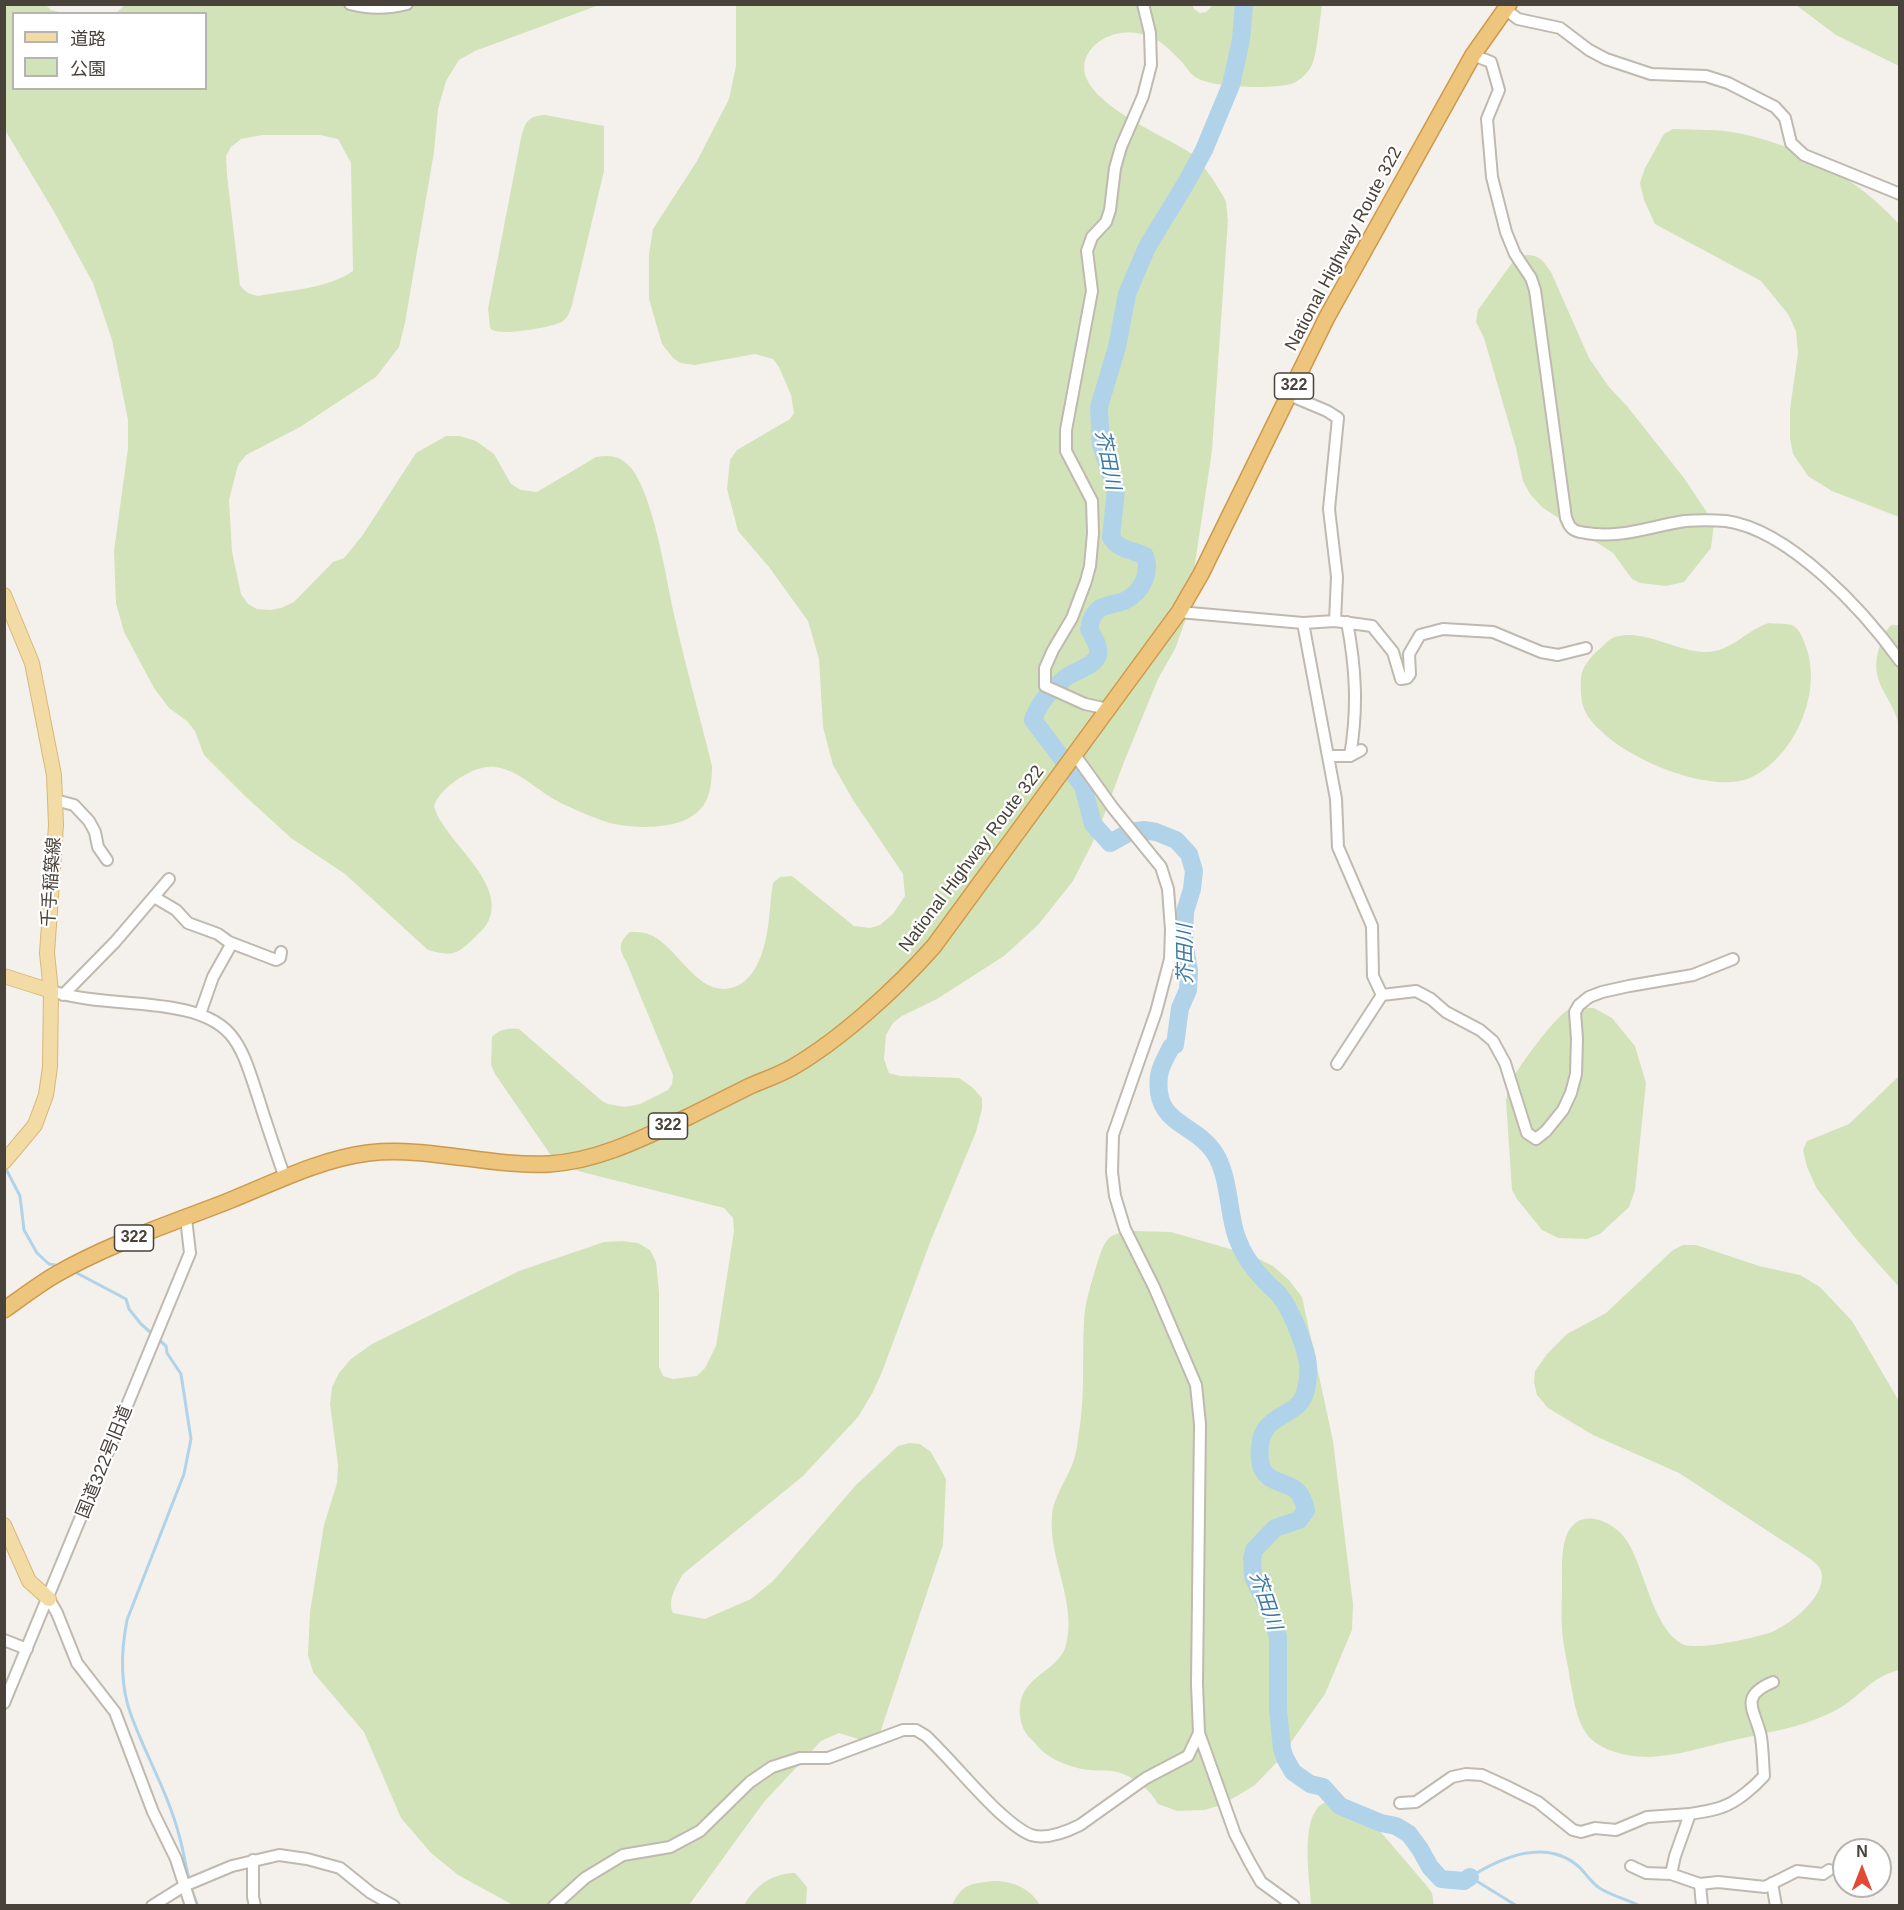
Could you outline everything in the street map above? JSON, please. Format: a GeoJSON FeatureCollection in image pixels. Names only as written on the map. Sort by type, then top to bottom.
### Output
{"type":"FeatureCollection","features":[{"type":"Feature","properties":{"kind":"highway","name":"National Highway Route 322"},"geometry":{"type":"LineString","coordinates":[[4,1311],[56,1274],[84,1260],[285,1178],[337,1160],[384,1152],[549,1164],[585,1158],[615,1149],[793,1067],[854,1022],[912,971],[934,946],[1179,612],[1201,574],[1327,317],[1473,55],[1507,7]]}},
{"type":"Feature","properties":{"kind":"main road","name":"千手稲築線"},"geometry":{"type":"LineString","coordinates":[[4,595],[32,663],[54,775],[56,825],[47,953],[57,993],[46,1095],[35,1125],[4,1162]]}},
{"type":"Feature","properties":{"kind":"main road"},"geometry":{"type":"LineString","coordinates":[[4,976],[57,993]]}},
{"type":"Feature","properties":{"kind":"main road"},"geometry":{"type":"LineString","coordinates":[[4,1525],[29,1581],[49,1599]]}},
{"type":"Feature","properties":{"kind":"street"},"geometry":{"type":"LineString","coordinates":[[350,4],[363,8],[394,8],[407,4]]}},
{"type":"Feature","properties":{"kind":"street"},"geometry":{"type":"LineString","coordinates":[[1108,709],[1085,704],[1045,686],[1044,677],[1053,650],[1072,618],[1090,566],[1093,533],[1092,501],[1066,451],[1066,430],[1092,291],[1087,251],[1092,237],[1106,222],[1121,147],[1143,96],[1151,65],[1150,33],[1143,4]]}},
{"type":"Feature","properties":{"kind":"street"},"geometry":{"type":"LineString","coordinates":[[1507,7],[1518,19],[1560,28],[1589,50],[1606,59],[1650,74],[1706,76],[1728,83],[1775,107],[1785,118],[1791,143],[1804,155],[1899,194]]}},
{"type":"Feature","properties":{"kind":"street"},"geometry":{"type":"LineString","coordinates":[[1473,55],[1491,62],[1499,90],[1486,119],[1492,177],[1506,232],[1535,290],[1566,518],[1569,525],[1574,530],[1594,534],[1625,534],[1686,521],[1725,521],[1749,527],[1791,551],[1837,587],[1881,634],[1899,661]]}},
{"type":"Feature","properties":{"kind":"street"},"geometry":{"type":"LineString","coordinates":[[1289,395],[1338,418],[1329,509],[1338,577],[1335,621]]}},
{"type":"Feature","properties":{"kind":"street"},"geometry":{"type":"LineString","coordinates":[[1179,612],[1303,623],[1335,621],[1372,626],[1393,652],[1401,679],[1407,678],[1410,674],[1408,654],[1420,635],[1443,629],[1493,632],[1517,640],[1541,652],[1558,655],[1586,648]]}},
{"type":"Feature","properties":{"kind":"street"},"geometry":{"type":"LineString","coordinates":[[1347,622],[1356,691],[1350,756]]}},
{"type":"Feature","properties":{"kind":"street"},"geometry":{"type":"LineString","coordinates":[[1303,623],[1336,799],[1338,847],[1372,926],[1373,976],[1382,995]]}},
{"type":"Feature","properties":{"kind":"street"},"geometry":{"type":"LineString","coordinates":[[1328,756],[1350,756],[1361,750]]}},
{"type":"Feature","properties":{"kind":"street"},"geometry":{"type":"LineString","coordinates":[[1072,758],[1161,867],[1168,889],[1171,930],[1170,959],[1156,1012],[1113,1135],[1112,1172],[1115,1196],[1125,1229],[1154,1287],[1196,1385],[1200,1424],[1197,1684],[1199,1733],[1235,1834],[1262,1882],[1294,1905]]}},
{"type":"Feature","properties":{"kind":"street"},"geometry":{"type":"LineString","coordinates":[[55,800],[74,805],[89,821],[95,832],[98,847],[107,861]]}},
{"type":"Feature","properties":{"kind":"street"},"geometry":{"type":"LineString","coordinates":[[57,993],[116,942],[169,879]]}},
{"type":"Feature","properties":{"kind":"street"},"geometry":{"type":"LineString","coordinates":[[154,897],[176,910],[188,922],[218,934],[232,943],[276,960],[280,958],[281,952]]}},
{"type":"Feature","properties":{"kind":"street"},"geometry":{"type":"LineString","coordinates":[[200,1014],[213,977],[232,943]]}},
{"type":"Feature","properties":{"kind":"street"},"geometry":{"type":"LineString","coordinates":[[1382,995],[1416,992],[1431,999],[1446,1012],[1480,1030],[1493,1041],[1505,1063],[1527,1133],[1536,1139],[1546,1131],[1563,1110],[1572,1093],[1576,1074],[1575,1012],[1579,1005],[1589,997],[1602,993],[1693,975],[1733,959]]}},
{"type":"Feature","properties":{"kind":"street"},"geometry":{"type":"LineString","coordinates":[[57,993],[73,998],[173,1008],[200,1014],[207,1016],[232,1035],[245,1055],[285,1178]]}},
{"type":"Feature","properties":{"kind":"street"},"geometry":{"type":"LineString","coordinates":[[1337,1064],[1382,995]]}},
{"type":"Feature","properties":{"kind":"street","name":"国道322号旧道"},"geometry":{"type":"LineString","coordinates":[[4,1703],[49,1599],[190,1253],[186,1218]]}},
{"type":"Feature","properties":{"kind":"street"},"geometry":{"type":"LineString","coordinates":[[49,1599],[77,1663],[115,1712],[149,1802],[176,1859],[190,1905]]}},
{"type":"Feature","properties":{"kind":"street"},"geometry":{"type":"LineString","coordinates":[[4,1640],[27,1649]]}},
{"type":"Feature","properties":{"kind":"street"},"geometry":{"type":"LineString","coordinates":[[1400,1803],[1416,1802],[1452,1777],[1466,1774],[1482,1775],[1538,1802],[1574,1830],[1581,1832],[1595,1828],[1616,1830],[1647,1817],[1690,1814],[1722,1807],[1731,1803],[1764,1776],[1761,1735],[1750,1706],[1760,1688],[1773,1682]]}},
{"type":"Feature","properties":{"kind":"street"},"geometry":{"type":"LineString","coordinates":[[554,1905],[585,1878],[622,1855],[670,1847],[700,1831],[750,1782],[772,1767],[800,1758],[828,1758],[903,1730],[916,1730],[926,1736],[974,1790],[1006,1819],[1032,1836],[1050,1836],[1069,1831],[1080,1825],[1146,1778],[1188,1756],[1199,1733]]}},
{"type":"Feature","properties":{"kind":"street"},"geometry":{"type":"LineString","coordinates":[[1671,1874],[1690,1814]]}},
{"type":"Feature","properties":{"kind":"street"},"geometry":{"type":"LineString","coordinates":[[152,1905],[184,1886],[232,1866],[279,1855],[308,1859],[340,1868],[371,1893],[394,1905]]}},
{"type":"Feature","properties":{"kind":"street"},"geometry":{"type":"LineString","coordinates":[[253,1860],[255,1905]]}},
{"type":"Feature","properties":{"kind":"street"},"geometry":{"type":"LineString","coordinates":[[1631,1866],[1646,1873],[1671,1874],[1700,1884],[1718,1882],[1765,1887],[1797,1871],[1823,1874],[1829,1870]]}},
{"type":"Feature","properties":{"kind":"street"},"geometry":{"type":"LineString","coordinates":[[1772,1883],[1776,1905]]}},
{"type":"Feature","properties":{"kind":"street"},"geometry":{"type":"LineString","coordinates":[[1700,1884],[1702,1905]]}},
{"type":"Feature","properties":{"kind":"green space"},"geometry":{"type":"Polygon","coordinates":[[[126,4],[599,5],[475,51],[459,60],[446,81],[438,109],[434,152],[399,347],[376,377],[300,427],[246,455],[238,465],[229,500],[232,551],[241,594],[248,604],[257,609],[281,608],[294,602],[333,562],[344,558],[362,536],[416,453],[446,436],[460,436],[476,441],[494,454],[511,484],[521,490],[537,492],[596,457],[612,456],[625,462],[640,483],[653,520],[679,637],[712,766],[708,797],[695,814],[674,824],[649,827],[625,826],[578,811],[559,802],[520,776],[504,769],[487,767],[459,778],[443,791],[434,806],[449,833],[483,877],[492,901],[487,924],[467,945],[457,952],[448,954],[428,950],[345,874],[291,838],[204,755],[195,731],[187,721],[169,708],[154,688],[124,632],[116,603],[114,551],[128,448],[128,420],[112,340],[93,283],[5,130],[4,5],[46,5],[51,10],[59,12],[12,12],[12,90],[207,90],[207,12],[117,12],[126,4]],[[262,135],[241,139],[231,147],[226,156],[227,175],[240,285],[246,291],[258,296],[307,288],[332,282],[353,271],[351,163],[338,139],[320,135],[262,135]]]}},
{"type":"Feature","properties":{"kind":"green space"},"geometry":{"type":"Polygon","coordinates":[[[1192,4],[1194,9],[1200,13],[1206,12],[1213,5],[1322,5],[1313,62],[1305,75],[1291,84],[1243,87],[1205,81],[1192,74],[1170,50],[1154,38],[1127,32],[1110,36],[1095,45],[1089,52],[1084,68],[1089,84],[1103,99],[1121,113],[1196,157],[1221,191],[1226,202],[1228,220],[1212,451],[1187,616],[1175,649],[1158,679],[1097,834],[1073,881],[1038,925],[1004,956],[937,999],[902,1016],[893,1023],[886,1035],[884,1059],[889,1073],[900,1076],[959,1078],[982,1098],[982,1109],[976,1132],[931,1240],[873,1392],[858,1417],[803,1476],[683,1574],[671,1603],[673,1613],[705,1619],[751,1599],[773,1581],[856,1485],[898,1446],[910,1443],[920,1444],[931,1452],[946,1479],[943,1545],[881,1730],[876,1739],[868,1742],[839,1733],[821,1741],[764,1802],[689,1905],[513,1905],[458,1875],[431,1853],[401,1818],[364,1732],[313,1672],[308,1655],[310,1612],[324,1525],[337,1483],[338,1465],[330,1404],[332,1387],[339,1373],[351,1359],[372,1344],[519,1271],[604,1242],[622,1241],[638,1243],[650,1250],[656,1262],[659,1292],[659,1367],[663,1376],[673,1379],[697,1376],[705,1368],[716,1346],[734,1231],[733,1218],[724,1208],[582,1172],[564,1166],[552,1157],[495,1074],[491,1065],[492,1037],[504,1030],[519,1029],[602,1101],[625,1107],[640,1104],[668,1090],[672,1084],[673,1075],[622,952],[622,942],[630,932],[653,936],[703,982],[726,989],[745,981],[757,965],[766,938],[773,883],[780,877],[792,876],[854,926],[870,928],[880,925],[893,914],[905,896],[903,874],[853,800],[833,765],[823,727],[819,659],[808,621],[769,567],[738,531],[727,489],[730,460],[737,450],[790,419],[794,413],[791,395],[773,359],[755,354],[695,365],[680,363],[673,358],[662,344],[649,299],[649,254],[653,229],[697,161],[729,99],[736,66],[736,5],[1192,4]]]}},
{"type":"Feature","properties":{"kind":"green space"},"geometry":{"type":"Polygon","coordinates":[[[1796,5],[1899,5],[1899,66],[1836,35],[1796,5]]]}},
{"type":"Feature","properties":{"kind":"green space"},"geometry":{"type":"Polygon","coordinates":[[[545,115],[604,126],[604,171],[568,316],[563,321],[550,326],[498,332],[490,327],[488,309],[521,138],[531,118],[545,115]]]}},
{"type":"Feature","properties":{"kind":"green space"},"geometry":{"type":"Polygon","coordinates":[[[1673,129],[1738,133],[1761,138],[1805,155],[1846,178],[1883,207],[1899,224],[1899,517],[1832,491],[1808,476],[1793,454],[1790,438],[1790,409],[1798,353],[1796,331],[1788,314],[1761,281],[1655,224],[1644,200],[1640,183],[1645,168],[1664,134],[1673,129]]]}},
{"type":"Feature","properties":{"kind":"green space"},"geometry":{"type":"Polygon","coordinates":[[[1527,255],[1544,262],[1551,272],[1589,358],[1609,387],[1627,406],[1684,478],[1714,523],[1711,548],[1684,582],[1666,586],[1640,583],[1632,579],[1613,553],[1543,508],[1530,494],[1523,481],[1516,448],[1484,338],[1476,322],[1478,310],[1514,260],[1527,255]]]}},
{"type":"Feature","properties":{"kind":"green space"},"geometry":{"type":"Polygon","coordinates":[[[1769,623],[1792,625],[1799,632],[1806,647],[1811,684],[1801,722],[1792,740],[1766,769],[1750,778],[1735,782],[1715,782],[1666,770],[1610,739],[1589,718],[1583,707],[1581,677],[1583,670],[1594,654],[1612,638],[1636,635],[1704,652],[1722,649],[1769,623]]]}},
{"type":"Feature","properties":{"kind":"green space"},"geometry":{"type":"Polygon","coordinates":[[[1891,625],[1899,625],[1899,725],[1878,679],[1876,669],[1880,645],[1891,625]]]}},
{"type":"Feature","properties":{"kind":"green space"},"geometry":{"type":"Polygon","coordinates":[[[1573,1008],[1594,1008],[1612,1018],[1635,1046],[1646,1083],[1635,1190],[1629,1207],[1600,1234],[1587,1239],[1558,1238],[1542,1230],[1512,1190],[1507,1090],[1535,1046],[1563,1013],[1573,1008]]]}},
{"type":"Feature","properties":{"kind":"green space"},"geometry":{"type":"Polygon","coordinates":[[[1899,1076],[1899,1287],[1857,1240],[1817,1189],[1807,1167],[1803,1150],[1807,1141],[1849,1124],[1899,1076]]]}},
{"type":"Feature","properties":{"kind":"green space"},"geometry":{"type":"Polygon","coordinates":[[[1135,1231],[1171,1232],[1251,1255],[1273,1266],[1289,1280],[1302,1297],[1333,1441],[1353,1604],[1352,1630],[1325,1694],[1277,1762],[1255,1785],[1222,1805],[1204,1810],[1177,1811],[1158,1804],[1144,1787],[1126,1775],[1112,1771],[1081,1769],[1058,1761],[1039,1748],[1026,1734],[1020,1711],[1022,1697],[1027,1687],[1054,1664],[1066,1645],[1068,1612],[1054,1548],[1052,1515],[1053,1507],[1073,1463],[1077,1448],[1082,1412],[1084,1320],[1088,1293],[1103,1248],[1109,1238],[1135,1231]]]}},
{"type":"Feature","properties":{"kind":"green space"},"geometry":{"type":"Polygon","coordinates":[[[1683,1245],[1696,1245],[1759,1266],[1800,1275],[1820,1287],[1852,1321],[1899,1401],[1899,1670],[1873,1682],[1838,1709],[1811,1721],[1678,1753],[1649,1757],[1636,1756],[1614,1752],[1596,1743],[1584,1730],[1577,1714],[1564,1648],[1562,1624],[1563,1554],[1566,1537],[1571,1527],[1578,1521],[1596,1519],[1614,1527],[1621,1533],[1633,1553],[1657,1614],[1674,1638],[1685,1645],[1703,1646],[1731,1642],[1776,1630],[1808,1606],[1815,1597],[1822,1580],[1820,1570],[1812,1560],[1679,1473],[1593,1435],[1548,1408],[1537,1395],[1534,1382],[1535,1371],[1547,1354],[1567,1334],[1606,1313],[1673,1250],[1683,1245]]]}},
{"type":"Feature","properties":{"kind":"green space"},"geometry":{"type":"Polygon","coordinates":[[[1328,1801],[1361,1809],[1427,1886],[1432,1893],[1434,1905],[1311,1905],[1309,1829],[1318,1808],[1328,1801]]]}},
{"type":"Feature","properties":{"kind":"green space"},"geometry":{"type":"Polygon","coordinates":[[[795,1873],[807,1887],[806,1905],[744,1905],[754,1891],[765,1882],[779,1875],[795,1873]]]}},
{"type":"Feature","properties":{"kind":"green space"},"geometry":{"type":"Polygon","coordinates":[[[993,1881],[1007,1882],[1026,1890],[1040,1905],[952,1905],[960,1892],[968,1886],[993,1881]]]}},
{"type":"Feature","properties":{"kind":"waterway","name":"芥田川"},"geometry":{"type":"LineString","coordinates":[[1244,4],[1241,40],[1231,85],[1204,150],[1147,247],[1127,294],[1117,347],[1099,407],[1101,445],[1116,490],[1111,537],[1118,545],[1145,556],[1146,575],[1141,587],[1132,596],[1102,607],[1095,613],[1089,629],[1098,648],[1096,659],[1093,663],[1068,676],[1054,688],[1042,703],[1033,720],[1083,786],[1093,824],[1110,843],[1130,832],[1144,830],[1156,832],[1176,840],[1189,854],[1194,871],[1192,889],[1185,912],[1184,941],[1189,971],[1188,990],[1180,1008],[1175,1045],[1171,1047],[1160,1072],[1159,1093],[1163,1106],[1170,1115],[1200,1137],[1218,1159],[1225,1178],[1234,1228],[1240,1244],[1254,1268],[1279,1294],[1288,1309],[1300,1334],[1308,1362],[1307,1386],[1302,1400],[1295,1408],[1270,1424],[1260,1443],[1260,1460],[1265,1473],[1298,1492],[1306,1510],[1299,1520],[1275,1528],[1254,1550],[1252,1559],[1253,1577],[1271,1613],[1278,1637],[1278,1710],[1285,1758],[1293,1772],[1310,1784],[1323,1787],[1340,1806],[1381,1823],[1396,1826],[1409,1834],[1430,1867],[1441,1879],[1464,1881],[1470,1877]]}},
{"type":"Feature","properties":{"kind":"waterway"},"geometry":{"type":"LineString","coordinates":[[5,1167],[20,1196],[24,1230],[37,1253],[49,1264],[61,1266]]}},
{"type":"Feature","properties":{"kind":"waterway"},"geometry":{"type":"LineString","coordinates":[[73,1271],[126,1299],[129,1309],[141,1324],[166,1346],[167,1353],[181,1374],[191,1439],[184,1474],[127,1620],[123,1668],[127,1704],[174,1819],[191,1889],[198,1906]]}},
{"type":"Feature","properties":{"kind":"waterway"},"geometry":{"type":"LineString","coordinates":[[1517,1906],[1470,1877],[1510,1857],[1524,1853],[1552,1853],[1578,1866],[1601,1889],[1640,1906]]}}]}
